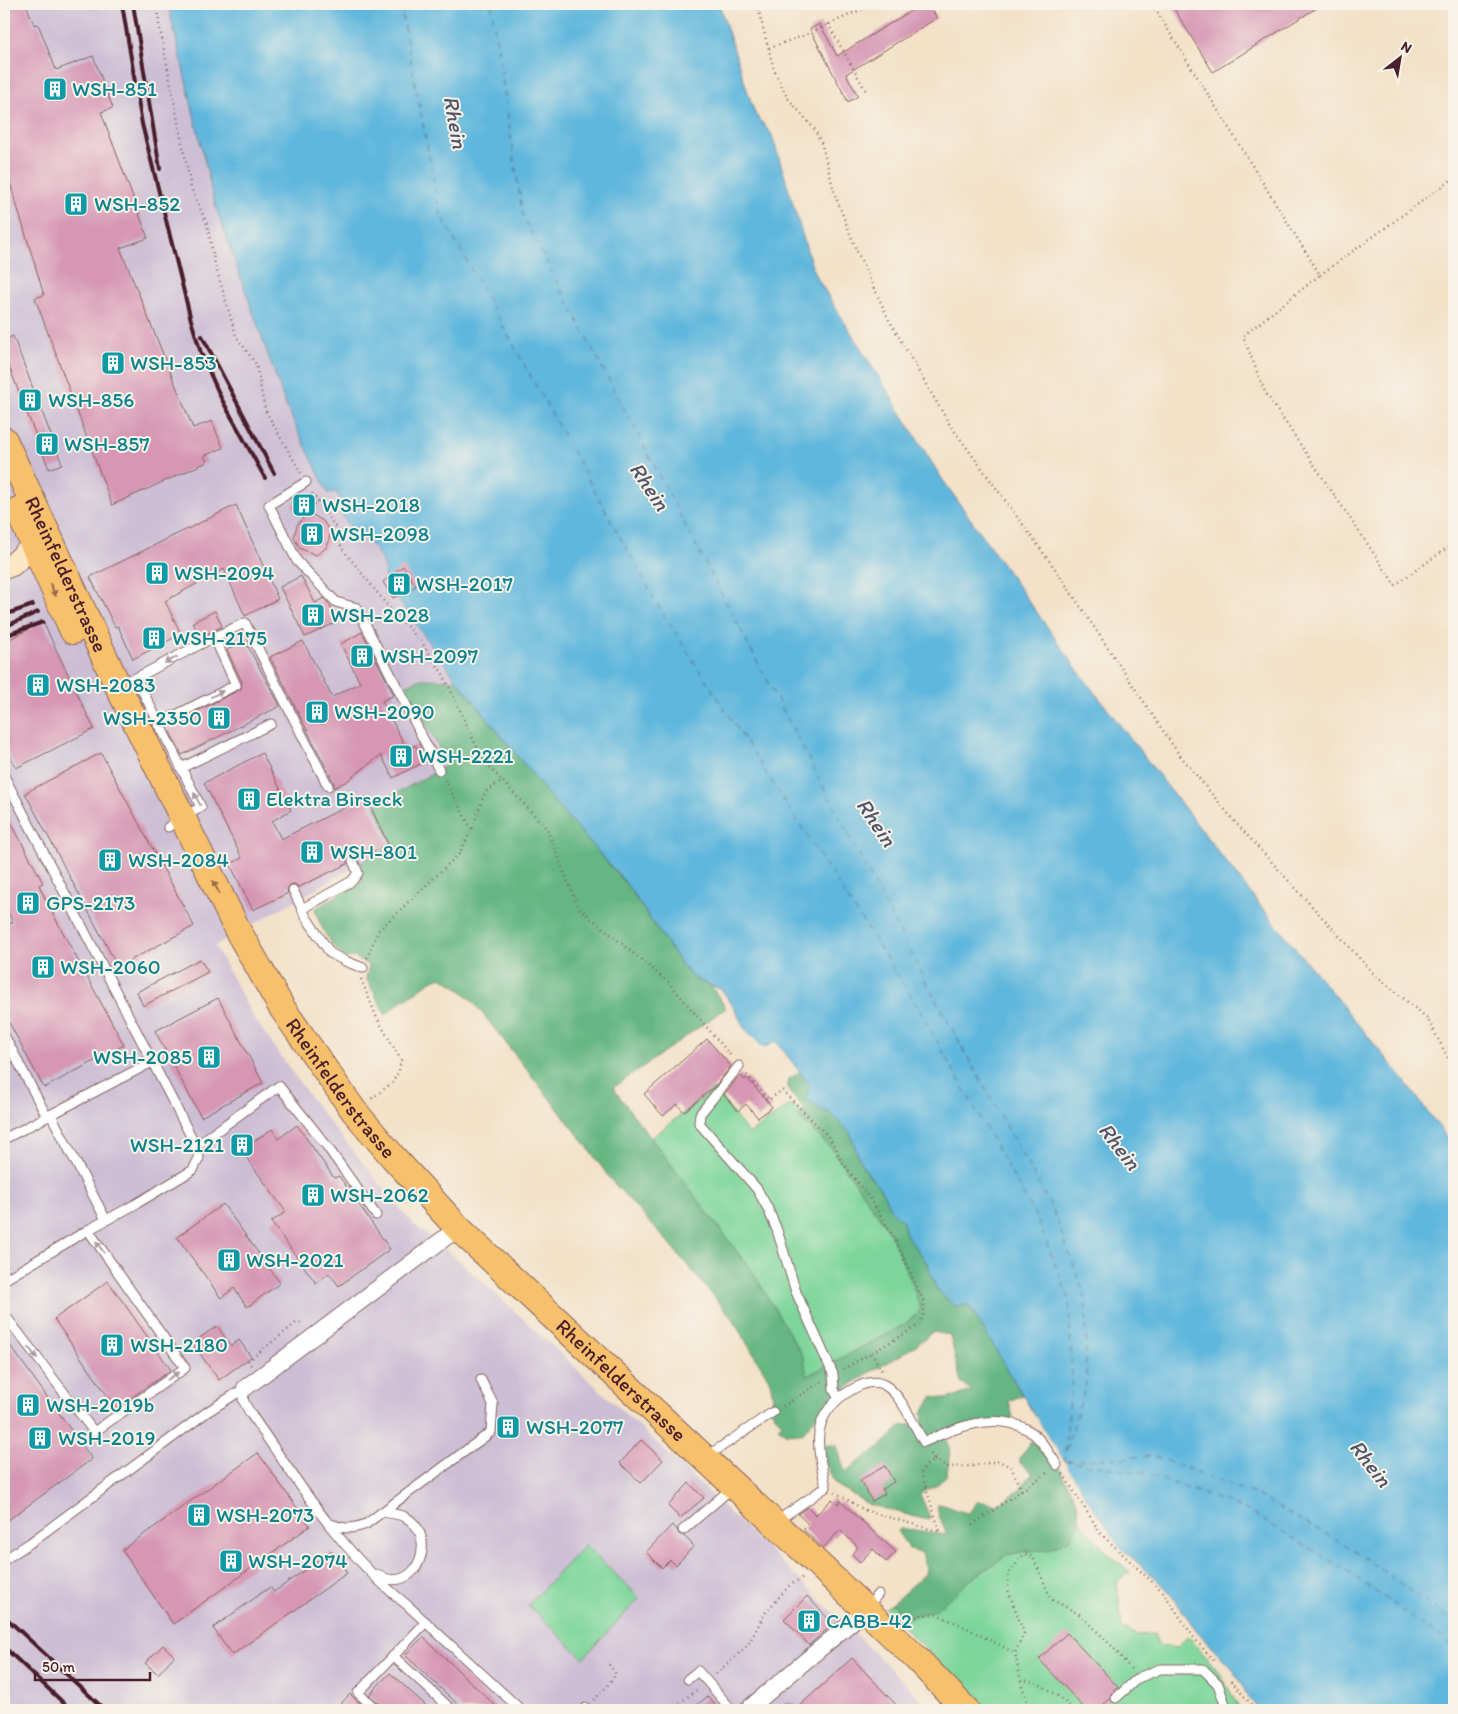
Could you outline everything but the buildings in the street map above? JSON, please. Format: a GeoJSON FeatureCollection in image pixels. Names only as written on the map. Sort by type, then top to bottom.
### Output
{"type":"FeatureCollection","features":[{"type":"Feature","properties":{"kind":"main road","name":"Rheinfelderstrasse"},"geometry":{"type":"LineString","coordinates":[[4,440],[41,542],[175,823],[282,1008],[354,1111],[453,1232],[707,1460],[730,1490],[774,1523],[866,1608],[966,1710]]}},
{"type":"Feature","properties":{"kind":"main road","name":"Rheinfelderstrasse"},"geometry":{"type":"LineString","coordinates":[[4,477],[41,542],[126,680],[201,898],[222,938],[280,1035],[326,1099],[375,1160],[730,1490],[808,1574],[866,1608],[946,1710]]}},
{"type":"Feature","properties":{"kind":"street"},"geometry":{"type":"LineString","coordinates":[[4,549],[41,542]]}},
{"type":"Feature","properties":{"kind":"street"},"geometry":{"type":"LineString","coordinates":[[4,568],[12,565],[41,542]]}},
{"type":"Feature","properties":{"kind":"street"},"geometry":{"type":"LineString","coordinates":[[245,1388],[453,1232]]}},
{"type":"Feature","properties":{"kind":"street"},"geometry":{"type":"LineString","coordinates":[[747,1710],[866,1608]]}},
{"type":"Feature","properties":{"kind":"lane"},"geometry":{"type":"LineString","coordinates":[[306,482],[269,505],[297,561],[336,602],[357,608],[439,770]]}},
{"type":"Feature","properties":{"kind":"lane"},"geometry":{"type":"LineString","coordinates":[[175,823],[201,808],[158,724],[126,680],[245,623],[328,786]]}},
{"type":"Feature","properties":{"kind":"lane"},"geometry":{"type":"LineString","coordinates":[[158,724],[236,685],[214,637]]}},
{"type":"Feature","properties":{"kind":"lane"},"geometry":{"type":"LineString","coordinates":[[181,768],[270,724]]}},
{"type":"Feature","properties":{"kind":"lane"},"geometry":{"type":"LineString","coordinates":[[4,776],[196,1146],[199,1158],[193,1170],[4,1280]]}},
{"type":"Feature","properties":{"kind":"lane"},"geometry":{"type":"LineString","coordinates":[[302,909],[352,882],[358,873],[353,861]]}},
{"type":"Feature","properties":{"kind":"lane"},"geometry":{"type":"LineString","coordinates":[[293,890],[302,909],[330,953],[363,968]]}},
{"type":"Feature","properties":{"kind":"lane"},"geometry":{"type":"LineString","coordinates":[[4,1034],[106,1220]]}},
{"type":"Feature","properties":{"kind":"lane"},"geometry":{"type":"LineString","coordinates":[[4,1139],[152,1062]]}},
{"type":"Feature","properties":{"kind":"lane"},"geometry":{"type":"LineString","coordinates":[[739,1066],[700,1114],[699,1124],[757,1190],[767,1207],[777,1230],[796,1292],[833,1374],[834,1390],[838,1397]]}},
{"type":"Feature","properties":{"kind":"lane"},"geometry":{"type":"LineString","coordinates":[[196,1146],[279,1086],[326,1145],[376,1215]]}},
{"type":"Feature","properties":{"kind":"lane"},"geometry":{"type":"LineString","coordinates":[[4,1314],[94,1432],[186,1368],[88,1230]]}},
{"type":"Feature","properties":{"kind":"lane"},"geometry":{"type":"LineString","coordinates":[[328,1523],[341,1528],[352,1529],[366,1524],[491,1432],[493,1404],[481,1380]]}},
{"type":"Feature","properties":{"kind":"lane"},"geometry":{"type":"LineString","coordinates":[[774,1523],[826,1487],[818,1449],[818,1429],[826,1413],[838,1397],[861,1384],[875,1382],[885,1385],[895,1393],[924,1442],[943,1433],[973,1424],[1004,1422],[1028,1430],[1044,1446],[1057,1465]]}},
{"type":"Feature","properties":{"kind":"lane"},"geometry":{"type":"LineString","coordinates":[[245,1388],[243,1400],[250,1413],[342,1543],[368,1570],[521,1710]]}},
{"type":"Feature","properties":{"kind":"lane"},"geometry":{"type":"LineString","coordinates":[[4,1560],[30,1543],[207,1412],[245,1388]]}},
{"type":"Feature","properties":{"kind":"lane"},"geometry":{"type":"LineString","coordinates":[[707,1460],[714,1451],[773,1412]]}},
{"type":"Feature","properties":{"kind":"lane"},"geometry":{"type":"LineString","coordinates":[[682,1530],[730,1490]]}},
{"type":"Feature","properties":{"kind":"lane"},"geometry":{"type":"LineString","coordinates":[[368,1570],[386,1579],[397,1580],[410,1575],[418,1564],[422,1552],[421,1537],[405,1517],[382,1512]]}},
{"type":"Feature","properties":{"kind":"lane"},"geometry":{"type":"LineString","coordinates":[[377,1710],[358,1693],[426,1622]]}},
{"type":"Feature","properties":{"kind":"lane"},"geometry":{"type":"LineString","coordinates":[[393,1656],[452,1710]]}},
{"type":"Feature","properties":{"kind":"lane"},"geometry":{"type":"LineString","coordinates":[[1116,1698],[1138,1678],[1160,1669],[1203,1669],[1218,1684],[1227,1710]]}},
{"type":"Feature","properties":{"kind":"lane"},"geometry":{"type":"LineString","coordinates":[[688,1679],[698,1671],[732,1710]]}},
{"type":"Feature","properties":{"kind":"path"},"geometry":{"type":"LineString","coordinates":[[158,4],[159,24],[191,188],[207,224],[215,264],[236,336],[256,364],[265,410],[316,500],[336,528],[341,547],[391,610],[420,640],[443,674],[483,760],[547,829],[578,907],[669,983],[769,1100],[782,1090],[826,1134],[836,1148],[840,1158],[870,1199],[894,1237],[924,1302],[924,1314],[919,1325],[872,1354],[833,1374],[773,1412]]}},
{"type":"Feature","properties":{"kind":"path"},"geometry":{"type":"LineString","coordinates":[[757,4],[774,70],[787,97],[815,130],[822,146],[835,195],[858,254],[889,320],[948,422],[1058,573],[1178,753],[1236,822],[1373,973],[1427,1018],[1454,1069]]}},
{"type":"Feature","properties":{"kind":"path"},"geometry":{"type":"LineString","coordinates":[[768,48],[808,34],[873,4]]}},
{"type":"Feature","properties":{"kind":"path"},"geometry":{"type":"LineString","coordinates":[[1152,4],[1320,275]]}},
{"type":"Feature","properties":{"kind":"path"},"geometry":{"type":"LineString","coordinates":[[828,24],[866,91]]}},
{"type":"Feature","properties":{"kind":"path"},"geometry":{"type":"LineString","coordinates":[[1454,178],[1320,275],[1243,336],[1265,392],[1395,585],[1454,543]]}},
{"type":"Feature","properties":{"kind":"path"},"geometry":{"type":"LineString","coordinates":[[439,770],[472,830]]}},
{"type":"Feature","properties":{"kind":"path"},"geometry":{"type":"LineString","coordinates":[[354,1111],[392,1083],[399,1071],[401,1060],[377,1018],[360,976],[378,931],[459,854],[472,830],[485,792],[502,781]]}},
{"type":"Feature","properties":{"kind":"path"},"geometry":{"type":"LineString","coordinates":[[260,1377],[248,1360],[296,1323],[302,1323]]}},
{"type":"Feature","properties":{"kind":"path"},"geometry":{"type":"LineString","coordinates":[[872,1354],[895,1393]]}},
{"type":"Feature","properties":{"kind":"path"},"geometry":{"type":"LineString","coordinates":[[924,1442],[934,1460],[950,1466],[972,1466],[999,1461],[1011,1467],[1022,1491]]}},
{"type":"Feature","properties":{"kind":"path"},"geometry":{"type":"LineString","coordinates":[[826,1487],[864,1510],[940,1532],[921,1472],[925,1466],[934,1460]]}},
{"type":"Feature","properties":{"kind":"path"},"geometry":{"type":"LineString","coordinates":[[1057,1465],[1101,1534],[1163,1592],[1194,1638],[1218,1666]]}},
{"type":"Feature","properties":{"kind":"path"},"geometry":{"type":"LineString","coordinates":[[972,1525],[1036,1482]]}},
{"type":"Feature","properties":{"kind":"path"},"geometry":{"type":"LineString","coordinates":[[1030,1710],[1015,1653],[1024,1633],[1008,1590],[1008,1575],[1024,1554],[1032,1557],[1051,1598],[1079,1614],[1111,1645],[1138,1678]]}},
{"type":"Feature","properties":{"kind":"path"},"geometry":{"type":"LineString","coordinates":[[674,1710],[674,1707],[708,1682],[748,1645],[766,1613],[789,1586],[808,1574]]}},
{"type":"Feature","properties":{"kind":"path"},"geometry":{"type":"LineString","coordinates":[[905,1622],[921,1615],[936,1614],[1015,1653]]}},
{"type":"Feature","properties":{"kind":"path"},"geometry":{"type":"LineString","coordinates":[[588,1707],[616,1674],[607,1662]]}},
{"type":"Feature","properties":{"kind":"path"},"geometry":{"type":"LineString","coordinates":[[1021,1680],[1031,1681],[1061,1697],[1073,1710]]}},
{"type":"Feature","properties":{"kind":"path"},"geometry":{"type":"LineString","coordinates":[[1230,1680],[1256,1710]]}},
{"type":"Feature","properties":{"kind":"shaded area"},"geometry":{"type":"Polygon","coordinates":[[[4,4],[168,4],[215,205],[287,408],[315,468],[336,492],[342,502],[341,514],[352,531],[375,549],[384,564],[385,582],[457,680],[422,679],[448,765],[375,805],[393,845],[215,946],[253,1017],[317,1107],[412,1223],[459,1260],[631,1419],[794,1574],[932,1710],[4,1710],[4,4]]]}},
{"type":"Feature","properties":{"kind":"green space"},"geometry":{"type":"Polygon","coordinates":[[[421,679],[457,680],[555,803],[626,884],[684,968],[693,978],[711,986],[726,1008],[613,1088],[754,1274],[804,1358],[807,1376],[904,1325],[921,1310],[912,1283],[890,1233],[832,1149],[798,1116],[805,1109],[789,1092],[787,1080],[800,1072],[809,1084],[818,1108],[830,1113],[850,1133],[861,1164],[882,1191],[891,1210],[903,1222],[906,1234],[927,1263],[937,1290],[969,1304],[1022,1395],[1009,1401],[1013,1418],[1004,1422],[943,1433],[950,1448],[947,1475],[937,1485],[920,1494],[930,1518],[923,1519],[868,1504],[835,1484],[823,1458],[826,1444],[837,1446],[845,1472],[882,1445],[902,1426],[923,1421],[922,1413],[933,1396],[946,1399],[972,1391],[961,1383],[950,1335],[932,1332],[909,1350],[848,1387],[816,1417],[802,1434],[785,1433],[778,1427],[782,1424],[769,1407],[773,1397],[770,1381],[731,1317],[667,1241],[611,1180],[584,1142],[471,999],[456,986],[441,977],[429,983],[385,1014],[366,978],[369,966],[355,957],[346,958],[336,949],[327,936],[315,909],[362,880],[360,863],[393,845],[375,805],[448,765],[406,685],[421,679]]]}},
{"type":"Feature","properties":{"kind":"green space"},"geometry":{"type":"Polygon","coordinates":[[[714,1089],[749,1134],[790,1105],[802,1112],[798,1117],[832,1149],[890,1233],[912,1283],[921,1310],[904,1325],[807,1376],[754,1274],[651,1138],[714,1089]]]}},
{"type":"Feature","properties":{"kind":"green space"},"geometry":{"type":"Polygon","coordinates":[[[1031,1442],[1044,1446],[1058,1466],[1077,1502],[1080,1522],[1070,1539],[1048,1550],[1026,1551],[1006,1555],[973,1578],[935,1610],[907,1618],[892,1604],[925,1574],[926,1568],[922,1553],[910,1550],[897,1531],[908,1529],[946,1535],[938,1512],[938,1504],[969,1513],[978,1501],[997,1505],[1018,1491],[1033,1473],[1020,1463],[1020,1458],[1031,1442]]]}},
{"type":"Feature","properties":{"kind":"green space"},"geometry":{"type":"Polygon","coordinates":[[[1080,1522],[1106,1552],[1130,1572],[1117,1582],[1122,1627],[1137,1635],[1154,1634],[1158,1645],[1177,1648],[1188,1636],[1220,1673],[1240,1710],[985,1710],[885,1608],[892,1604],[907,1618],[973,1578],[1006,1555],[1026,1551],[1048,1550],[1070,1539],[1080,1522]]]}},
{"type":"Feature","properties":{"kind":"green space"},"geometry":{"type":"Polygon","coordinates":[[[585,1545],[640,1598],[583,1658],[528,1605],[585,1545]]]}},
{"type":"Feature","properties":{"kind":"water","name":"Rhein"},"geometry":{"type":"Polygon","coordinates":[[[168,4],[719,4],[755,114],[772,135],[814,273],[942,479],[1082,676],[1254,898],[1407,1084],[1454,1147],[1454,1710],[1259,1710],[1249,1698],[1233,1669],[1197,1631],[1166,1588],[1121,1548],[1035,1416],[969,1305],[955,1306],[937,1290],[927,1263],[906,1234],[903,1222],[891,1210],[882,1191],[861,1164],[850,1133],[830,1113],[818,1108],[807,1099],[809,1084],[776,1041],[764,1048],[744,1028],[735,1009],[722,990],[693,978],[684,968],[625,882],[555,803],[457,680],[385,582],[384,564],[375,549],[352,531],[341,513],[342,502],[336,492],[328,493],[287,408],[215,205],[168,4]]]}},
{"type":"Feature","properties":{"kind":"pier"},"geometry":{"type":"Polygon","coordinates":[[[1035,1416],[1086,1497],[1084,1498],[1033,1417],[1035,1416]]]}},
{"type":"Feature","properties":{"kind":"ferry route"},"geometry":{"type":"LineString","coordinates":[[400,4],[440,213],[663,614],[915,1002],[1037,1219],[1069,1299],[1072,1381],[1064,1461]]}},
{"type":"Feature","properties":{"kind":"ferry route"},"geometry":{"type":"LineString","coordinates":[[491,4],[523,217],[932,993],[1053,1210],[1086,1299],[1086,1384],[1065,1455]]}},
{"type":"Feature","properties":{"kind":"ferry route"},"geometry":{"type":"LineString","coordinates":[[1067,1461],[1154,1456],[1252,1493],[1351,1548],[1454,1622]]}},
{"type":"Feature","properties":{"kind":"ferry route"},"geometry":{"type":"LineString","coordinates":[[1064,1461],[1145,1473],[1245,1509],[1338,1565],[1454,1647]]}},
{"type":"Feature","properties":{"kind":"railway"},"geometry":{"type":"LineString","coordinates":[[122,4],[142,124],[191,320],[201,353],[221,398],[265,478]]}},
{"type":"Feature","properties":{"kind":"railway"},"geometry":{"type":"LineString","coordinates":[[133,4],[160,169]]}},
{"type":"Feature","properties":{"kind":"railway"},"geometry":{"type":"LineString","coordinates":[[202,336],[274,473]]}},
{"type":"Feature","properties":{"kind":"railway"},"geometry":{"type":"LineString","coordinates":[[4,615],[33,605]]}},
{"type":"Feature","properties":{"kind":"railway"},"geometry":{"type":"LineString","coordinates":[[4,627],[38,612]]}},
{"type":"Feature","properties":{"kind":"railway"},"geometry":{"type":"LineString","coordinates":[[4,636],[43,622]]}},
{"type":"Feature","properties":{"kind":"railway"},"geometry":{"type":"LineString","coordinates":[[4,1616],[105,1710]]}},
{"type":"Feature","properties":{"kind":"railway"},"geometry":{"type":"LineString","coordinates":[[4,1647],[71,1710]]}},
{"type":"Feature","properties":{"kind":"place","name":"WSH-851"},"geometry":{"type":"Point","coordinates":[55,89]}},
{"type":"Feature","properties":{"kind":"place","name":"WSH-852"},"geometry":{"type":"Point","coordinates":[76,204]}},
{"type":"Feature","properties":{"kind":"place","name":"WSH-853"},"geometry":{"type":"Point","coordinates":[113,363]}},
{"type":"Feature","properties":{"kind":"place","name":"WSH-856"},"geometry":{"type":"Point","coordinates":[30,400]}},
{"type":"Feature","properties":{"kind":"place","name":"WSH-857"},"geometry":{"type":"Point","coordinates":[47,444]}},
{"type":"Feature","properties":{"kind":"place","name":"WSH-2018"},"geometry":{"type":"Point","coordinates":[304,505]}},
{"type":"Feature","properties":{"kind":"place","name":"WSH-2098"},"geometry":{"type":"Point","coordinates":[312,534]}},
{"type":"Feature","properties":{"kind":"place","name":"WSH-2094"},"geometry":{"type":"Point","coordinates":[157,573]}},
{"type":"Feature","properties":{"kind":"place","name":"WSH-2017"},"geometry":{"type":"Point","coordinates":[399,584]}},
{"type":"Feature","properties":{"kind":"place","name":"WSH-2028"},"geometry":{"type":"Point","coordinates":[313,615]}},
{"type":"Feature","properties":{"kind":"place","name":"WSH-2175"},"geometry":{"type":"Point","coordinates":[154,638]}},
{"type":"Feature","properties":{"kind":"place","name":"WSH-2097"},"geometry":{"type":"Point","coordinates":[362,656]}},
{"type":"Feature","properties":{"kind":"place","name":"WSH-2083"},"geometry":{"type":"Point","coordinates":[38,685]}},
{"type":"Feature","properties":{"kind":"place","name":"WSH-2090"},"geometry":{"type":"Point","coordinates":[317,712]}},
{"type":"Feature","properties":{"kind":"place","name":"WSH-2350"},"geometry":{"type":"Point","coordinates":[219,718]}},
{"type":"Feature","properties":{"kind":"place","name":"WSH-2221"},"geometry":{"type":"Point","coordinates":[401,756]}},
{"type":"Feature","properties":{"kind":"place","name":"Elektra Birseck"},"geometry":{"type":"Point","coordinates":[249,799]}},
{"type":"Feature","properties":{"kind":"place","name":"WSH-801"},"geometry":{"type":"Point","coordinates":[312,852]}},
{"type":"Feature","properties":{"kind":"place","name":"WSH-2084"},"geometry":{"type":"Point","coordinates":[110,860]}},
{"type":"Feature","properties":{"kind":"place","name":"GPS-2173"},"geometry":{"type":"Point","coordinates":[28,903]}},
{"type":"Feature","properties":{"kind":"place","name":"WSH-2060"},"geometry":{"type":"Point","coordinates":[43,967]}},
{"type":"Feature","properties":{"kind":"place","name":"WSH-2085"},"geometry":{"type":"Point","coordinates":[209,1057]}},
{"type":"Feature","properties":{"kind":"place","name":"WSH-2121"},"geometry":{"type":"Point","coordinates":[242,1145]}},
{"type":"Feature","properties":{"kind":"place","name":"WSH-2062"},"geometry":{"type":"Point","coordinates":[313,1195]}},
{"type":"Feature","properties":{"kind":"place","name":"WSH-2021"},"geometry":{"type":"Point","coordinates":[229,1260]}},
{"type":"Feature","properties":{"kind":"place","name":"WSH-2180"},"geometry":{"type":"Point","coordinates":[112,1345]}},
{"type":"Feature","properties":{"kind":"place","name":"WSH-2019b"},"geometry":{"type":"Point","coordinates":[28,1405]}},
{"type":"Feature","properties":{"kind":"place","name":"WSH-2077"},"geometry":{"type":"Point","coordinates":[508,1427]}},
{"type":"Feature","properties":{"kind":"place","name":"WSH-2019"},"geometry":{"type":"Point","coordinates":[40,1438]}},
{"type":"Feature","properties":{"kind":"place","name":"WSH-2073"},"geometry":{"type":"Point","coordinates":[199,1515]}},
{"type":"Feature","properties":{"kind":"place","name":"WSH-2074"},"geometry":{"type":"Point","coordinates":[231,1561]}},
{"type":"Feature","properties":{"kind":"place","name":"CABB-42"},"geometry":{"type":"Point","coordinates":[809,1621]}}]}
